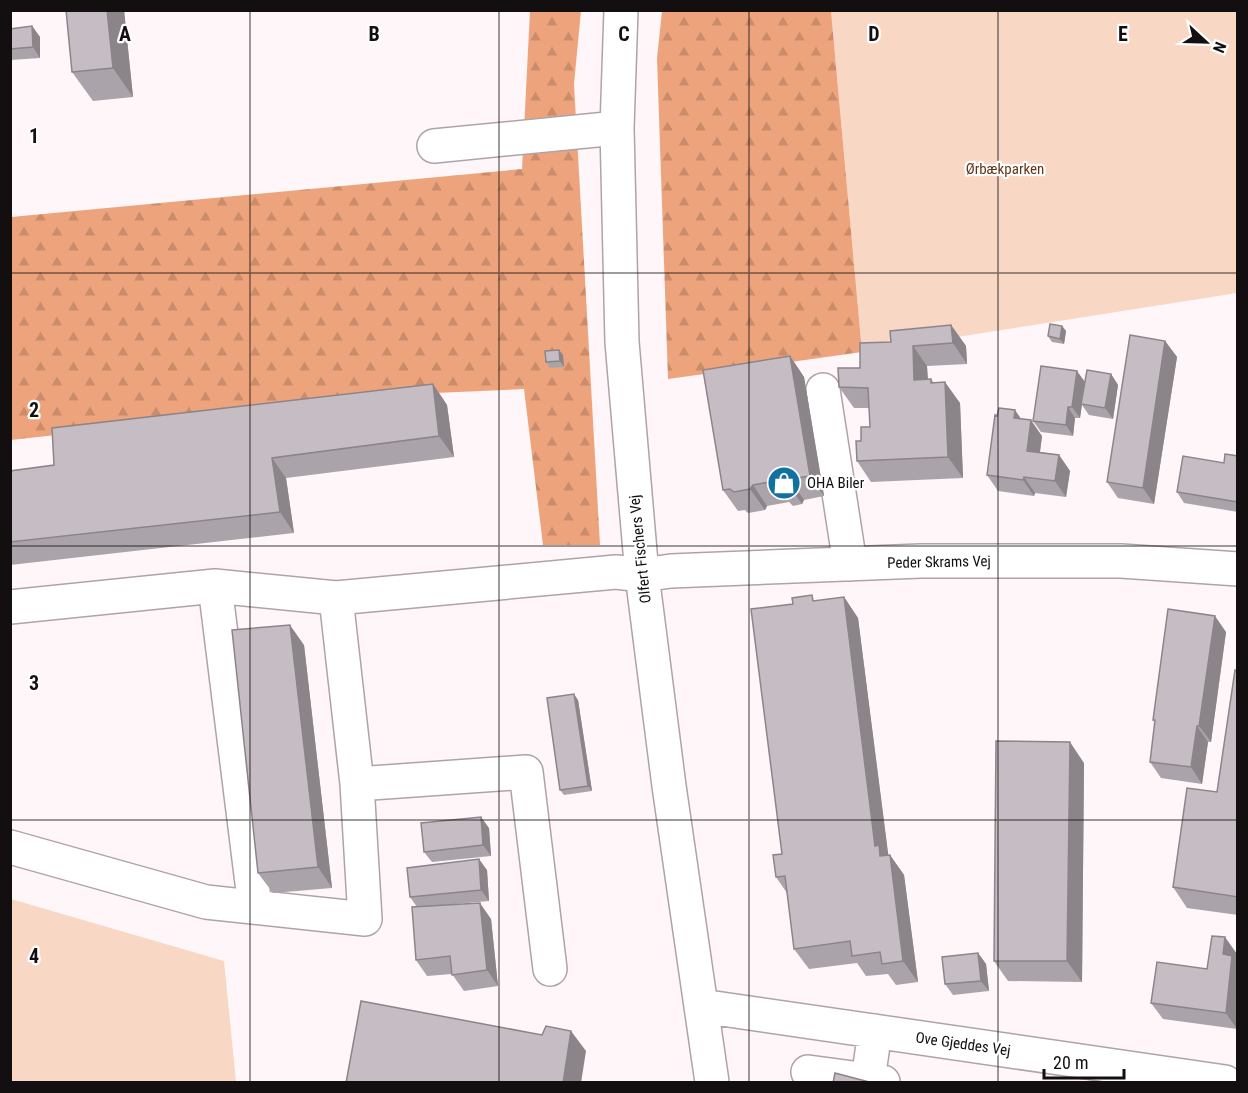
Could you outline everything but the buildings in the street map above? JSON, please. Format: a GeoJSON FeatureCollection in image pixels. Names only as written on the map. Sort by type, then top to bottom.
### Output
{"type":"FeatureCollection","features":[{"type":"Feature","properties":{"kind":"street","name":"Olfert Fischers Vej"},"geometry":{"type":"LineString","coordinates":[[621,10],[617,128],[622,342],[642,574],[669,786],[712,1083]]}},
{"type":"Feature","properties":{"kind":"street"},"geometry":{"type":"LineString","coordinates":[[434,146],[617,128]]}},
{"type":"Feature","properties":{"kind":"street"},"geometry":{"type":"LineString","coordinates":[[823,390],[850,564]]}},
{"type":"Feature","properties":{"kind":"street","name":"Peder Skrams Vej"},"geometry":{"type":"LineString","coordinates":[[10,607],[215,586],[336,598],[606,573],[642,574],[933,561],[1121,561],[1238,569]]}},
{"type":"Feature","properties":{"kind":"street"},"geometry":{"type":"LineString","coordinates":[[215,586],[255,907]]}},
{"type":"Feature","properties":{"kind":"street"},"geometry":{"type":"LineString","coordinates":[[10,847],[206,902],[365,920],[357,784],[336,598]]}},
{"type":"Feature","properties":{"kind":"street"},"geometry":{"type":"LineString","coordinates":[[357,784],[526,772],[550,969]]}},
{"type":"Feature","properties":{"kind":"street","name":"Ove Gjeddes Vej"},"geometry":{"type":"LineString","coordinates":[[701,1006],[876,1031],[1056,1070],[1210,1081]]}},
{"type":"Feature","properties":{"kind":"street"},"geometry":{"type":"LineString","coordinates":[[808,1072],[875,1081],[876,1031]]}},
{"type":"Feature","properties":{"kind":"green space"},"geometry":{"type":"Polygon","coordinates":[[[530,11],[581,11],[574,84],[600,545],[543,545],[524,389],[435,393],[11,440],[11,217],[522,169],[530,11]]]}},
{"type":"Feature","properties":{"kind":"green space"},"geometry":{"type":"Polygon","coordinates":[[[662,11],[831,11],[862,352],[668,379],[657,58],[662,11]]]}},
{"type":"Feature","properties":{"kind":"green space","name":"Ørbækparken"},"geometry":{"type":"Polygon","coordinates":[[[831,11],[1237,11],[1237,293],[862,352],[831,11]]]}},
{"type":"Feature","properties":{"kind":"green space"},"geometry":{"type":"Polygon","coordinates":[[[11,899],[224,961],[236,1082],[11,1082],[11,899]]]}},
{"type":"Feature","properties":{"kind":"place","name":"OHA Biler"},"geometry":{"type":"Point","coordinates":[784,483]}}]}
